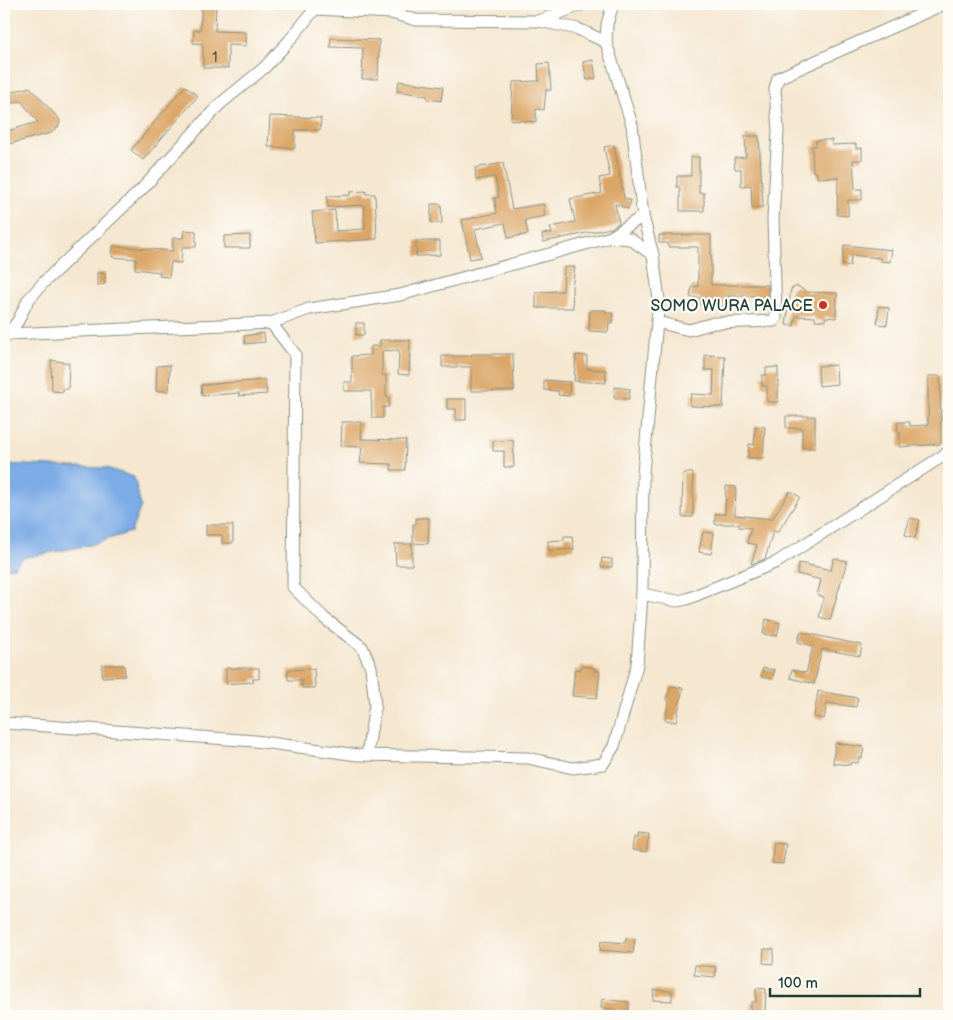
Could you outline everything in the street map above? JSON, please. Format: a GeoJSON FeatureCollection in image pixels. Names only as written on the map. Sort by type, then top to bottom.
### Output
{"type":"FeatureCollection","features":[{"type":"Feature","properties":{"kind":"street"},"geometry":{"type":"LineString","coordinates":[[539,21],[583,4]]}},
{"type":"Feature","properties":{"kind":"street"},"geometry":{"type":"LineString","coordinates":[[4,723],[255,741],[368,755],[528,758],[573,768],[603,764],[614,746],[637,665],[642,594],[643,473],[659,300],[653,255],[643,216],[632,125],[606,42],[607,24],[613,4]]}},
{"type":"Feature","properties":{"kind":"street"},"geometry":{"type":"LineString","coordinates":[[657,322],[689,330],[714,323],[774,321],[776,318],[773,219],[778,131],[775,89],[778,78],[944,4]]}},
{"type":"Feature","properties":{"kind":"street"},"geometry":{"type":"LineString","coordinates":[[6,337],[28,300],[44,282],[142,189],[220,104],[264,68],[290,41],[317,6],[376,12],[416,20],[539,21],[578,29],[606,42]]}},
{"type":"Feature","properties":{"kind":"street"},"geometry":{"type":"LineString","coordinates":[[611,238],[643,216]]}},
{"type":"Feature","properties":{"kind":"street"},"geometry":{"type":"LineString","coordinates":[[6,337],[271,323],[309,309],[400,295],[611,238],[630,239],[653,255]]}},
{"type":"Feature","properties":{"kind":"street"},"geometry":{"type":"LineString","coordinates":[[271,323],[295,354],[293,586],[324,618],[362,648],[371,667],[375,705],[368,755]]}},
{"type":"Feature","properties":{"kind":"street"},"geometry":{"type":"LineString","coordinates":[[642,594],[677,601],[687,599],[764,568],[949,452]]}},
{"type":"Feature","properties":{"kind":"water"},"geometry":{"type":"Polygon","coordinates":[[[4,464],[107,468],[134,477],[141,506],[131,532],[90,545],[23,558],[14,567],[4,569],[4,464]]]}},
{"type":"Feature","properties":{"kind":"building"},"geometry":{"type":"Polygon","coordinates":[[[202,4],[216,4],[215,31],[246,32],[246,46],[228,45],[228,68],[203,68],[203,44],[193,43],[194,30],[200,30],[202,4]]]}},
{"type":"Feature","properties":{"kind":"building"},"geometry":{"type":"Polygon","coordinates":[[[331,38],[379,40],[378,79],[362,79],[363,48],[330,47],[331,38]]]}},
{"type":"Feature","properties":{"kind":"building"},"geometry":{"type":"Polygon","coordinates":[[[593,60],[596,78],[587,80],[583,62],[593,60]]]}},
{"type":"Feature","properties":{"kind":"building"},"geometry":{"type":"Polygon","coordinates":[[[549,63],[551,90],[546,90],[544,110],[536,109],[536,122],[511,120],[513,82],[539,81],[538,64],[549,63]]]}},
{"type":"Feature","properties":{"kind":"building"},"geometry":{"type":"Polygon","coordinates":[[[399,81],[443,87],[441,101],[427,99],[428,96],[397,91],[399,81]]]}},
{"type":"Feature","properties":{"kind":"building"},"geometry":{"type":"Polygon","coordinates":[[[185,86],[198,96],[143,160],[131,150],[185,86]]]}},
{"type":"Feature","properties":{"kind":"building"},"geometry":{"type":"Polygon","coordinates":[[[30,87],[60,120],[59,126],[51,133],[5,145],[4,132],[38,122],[21,101],[4,105],[4,94],[30,87]]]}},
{"type":"Feature","properties":{"kind":"building"},"geometry":{"type":"Polygon","coordinates":[[[270,116],[321,118],[320,130],[295,130],[295,148],[268,147],[270,116]]]}},
{"type":"Feature","properties":{"kind":"building"},"geometry":{"type":"Polygon","coordinates":[[[745,136],[759,136],[763,207],[752,208],[751,185],[741,186],[741,169],[735,169],[734,158],[746,157],[745,136]]]}},
{"type":"Feature","properties":{"kind":"building"},"geometry":{"type":"Polygon","coordinates":[[[816,140],[832,140],[832,145],[856,144],[856,149],[862,148],[862,160],[853,160],[855,189],[862,189],[862,200],[848,200],[848,216],[837,215],[838,177],[817,178],[817,172],[813,172],[812,146],[816,146],[816,140]]]}},
{"type":"Feature","properties":{"kind":"building"},"geometry":{"type":"Polygon","coordinates":[[[614,145],[624,198],[631,201],[628,209],[615,204],[619,223],[611,228],[543,242],[542,234],[552,233],[550,227],[575,222],[570,199],[602,193],[599,178],[610,176],[604,147],[614,145]]]}},
{"type":"Feature","properties":{"kind":"building"},"geometry":{"type":"Polygon","coordinates":[[[691,157],[699,157],[699,193],[704,193],[704,211],[680,211],[680,187],[677,187],[677,176],[691,176],[691,157]]]}},
{"type":"Feature","properties":{"kind":"building"},"geometry":{"type":"Polygon","coordinates":[[[503,163],[512,209],[543,204],[545,216],[525,220],[528,234],[508,238],[505,223],[475,229],[481,257],[470,259],[462,220],[497,213],[494,198],[499,197],[495,177],[476,180],[475,168],[503,163]]]}},
{"type":"Feature","properties":{"kind":"building"},"geometry":{"type":"Polygon","coordinates":[[[366,191],[366,194],[375,194],[377,239],[315,243],[312,212],[335,210],[336,231],[365,229],[364,205],[328,207],[327,196],[350,195],[350,192],[366,191]]]}},
{"type":"Feature","properties":{"kind":"building"},"geometry":{"type":"Polygon","coordinates":[[[431,204],[441,204],[442,223],[431,223],[431,204]]]}},
{"type":"Feature","properties":{"kind":"building"},"geometry":{"type":"Polygon","coordinates":[[[184,230],[196,231],[196,247],[182,247],[181,263],[171,262],[169,277],[159,276],[160,272],[135,269],[136,259],[112,257],[113,246],[173,251],[173,238],[183,238],[184,230]]]}},
{"type":"Feature","properties":{"kind":"building"},"geometry":{"type":"Polygon","coordinates":[[[250,235],[250,248],[224,248],[224,236],[250,235]]]}},
{"type":"Feature","properties":{"kind":"building"},"geometry":{"type":"Polygon","coordinates":[[[659,235],[711,235],[711,285],[768,285],[768,299],[755,299],[755,296],[728,296],[728,306],[700,305],[700,298],[690,297],[692,286],[698,287],[698,247],[668,247],[668,243],[659,243],[659,235]]]}},
{"type":"Feature","properties":{"kind":"building"},"geometry":{"type":"Polygon","coordinates":[[[416,241],[440,241],[440,255],[416,256],[416,241]]]}},
{"type":"Feature","properties":{"kind":"building"},"geometry":{"type":"Polygon","coordinates":[[[844,245],[892,250],[890,262],[880,261],[880,258],[851,255],[850,266],[842,265],[844,245]]]}},
{"type":"Feature","properties":{"kind":"building"},"geometry":{"type":"Polygon","coordinates":[[[564,267],[575,267],[572,287],[573,308],[536,308],[536,292],[563,291],[564,267]]]}},
{"type":"Feature","properties":{"kind":"building"},"geometry":{"type":"Polygon","coordinates":[[[97,273],[105,273],[105,284],[97,285],[97,273]]]}},
{"type":"Feature","properties":{"kind":"building"},"geometry":{"type":"Polygon","coordinates":[[[797,286],[807,292],[837,293],[836,318],[825,317],[825,321],[815,320],[815,317],[796,316],[794,326],[786,325],[791,289],[797,286]]]}},
{"type":"Feature","properties":{"kind":"building"},"geometry":{"type":"Polygon","coordinates":[[[879,306],[889,308],[887,325],[877,324],[879,306]]]}},
{"type":"Feature","properties":{"kind":"building"},"geometry":{"type":"Polygon","coordinates":[[[590,310],[606,310],[606,313],[613,313],[613,323],[609,323],[608,332],[589,331],[590,310]]]}},
{"type":"Feature","properties":{"kind":"building"},"geometry":{"type":"Polygon","coordinates":[[[356,323],[364,323],[364,335],[356,335],[356,323]]]}},
{"type":"Feature","properties":{"kind":"building"},"geometry":{"type":"Polygon","coordinates":[[[264,333],[265,342],[245,344],[244,336],[264,333]]]}},
{"type":"Feature","properties":{"kind":"building"},"geometry":{"type":"Polygon","coordinates":[[[380,340],[410,340],[409,375],[398,374],[399,350],[382,351],[382,375],[386,375],[386,397],[389,397],[389,407],[383,407],[383,418],[372,418],[371,391],[344,391],[344,382],[352,382],[352,356],[371,355],[371,346],[380,346],[380,340]]]}},
{"type":"Feature","properties":{"kind":"building"},"geometry":{"type":"Polygon","coordinates":[[[471,354],[513,354],[514,391],[471,391],[471,367],[442,367],[442,356],[471,356],[471,354]]]}},
{"type":"Feature","properties":{"kind":"building"},"geometry":{"type":"Polygon","coordinates":[[[576,355],[587,356],[587,369],[606,370],[606,383],[574,381],[576,355]]]}},
{"type":"Feature","properties":{"kind":"building"},"geometry":{"type":"Polygon","coordinates":[[[705,355],[725,356],[723,407],[690,406],[691,394],[713,395],[714,370],[705,370],[705,355]]]}},
{"type":"Feature","properties":{"kind":"building"},"geometry":{"type":"Polygon","coordinates":[[[51,360],[69,363],[68,389],[63,389],[63,392],[52,391],[51,360]]]}},
{"type":"Feature","properties":{"kind":"building"},"geometry":{"type":"Polygon","coordinates":[[[170,365],[169,391],[156,391],[157,366],[170,365]]]}},
{"type":"Feature","properties":{"kind":"building"},"geometry":{"type":"Polygon","coordinates":[[[836,365],[837,384],[819,386],[818,366],[836,365]]]}},
{"type":"Feature","properties":{"kind":"building"},"geometry":{"type":"Polygon","coordinates":[[[778,367],[778,402],[767,402],[767,386],[762,386],[762,375],[766,375],[766,368],[778,367]]]}},
{"type":"Feature","properties":{"kind":"building"},"geometry":{"type":"Polygon","coordinates":[[[928,376],[940,376],[941,444],[899,447],[900,432],[897,432],[898,422],[910,422],[910,426],[928,425],[928,376]]]}},
{"type":"Feature","properties":{"kind":"building"},"geometry":{"type":"Polygon","coordinates":[[[265,380],[267,394],[239,396],[239,393],[202,396],[201,385],[265,380]]]}},
{"type":"Feature","properties":{"kind":"building"},"geometry":{"type":"Polygon","coordinates":[[[544,380],[570,382],[569,396],[558,395],[559,391],[544,390],[544,380]]]}},
{"type":"Feature","properties":{"kind":"building"},"geometry":{"type":"Polygon","coordinates":[[[615,387],[630,389],[629,399],[614,398],[615,387]]]}},
{"type":"Feature","properties":{"kind":"building"},"geometry":{"type":"Polygon","coordinates":[[[447,399],[466,399],[466,420],[456,420],[456,409],[447,409],[447,399]]]}},
{"type":"Feature","properties":{"kind":"building"},"geometry":{"type":"Polygon","coordinates":[[[786,416],[815,416],[815,448],[802,448],[802,428],[786,428],[786,416]]]}},
{"type":"Feature","properties":{"kind":"building"},"geometry":{"type":"Polygon","coordinates":[[[342,422],[362,422],[361,439],[406,440],[405,470],[391,470],[391,464],[360,463],[362,447],[341,446],[342,422]]]}},
{"type":"Feature","properties":{"kind":"building"},"geometry":{"type":"Polygon","coordinates":[[[755,426],[765,427],[763,458],[748,458],[749,444],[754,445],[755,426]]]}},
{"type":"Feature","properties":{"kind":"building"},"geometry":{"type":"Polygon","coordinates":[[[513,440],[514,467],[504,467],[504,451],[493,451],[493,441],[513,440]]]}},
{"type":"Feature","properties":{"kind":"building"},"geometry":{"type":"Polygon","coordinates":[[[683,473],[693,473],[693,517],[682,517],[683,473]]]}},
{"type":"Feature","properties":{"kind":"building"},"geometry":{"type":"Polygon","coordinates":[[[726,486],[736,487],[735,515],[772,519],[790,491],[800,497],[778,532],[773,531],[765,559],[751,564],[757,545],[747,543],[751,528],[739,527],[739,524],[715,524],[715,514],[725,514],[726,486]]]}},
{"type":"Feature","properties":{"kind":"building"},"geometry":{"type":"Polygon","coordinates":[[[416,518],[429,518],[428,544],[413,543],[413,524],[416,524],[416,518]]]}},
{"type":"Feature","properties":{"kind":"building"},"geometry":{"type":"Polygon","coordinates":[[[910,518],[920,520],[915,538],[905,535],[910,518]]]}},
{"type":"Feature","properties":{"kind":"building"},"geometry":{"type":"Polygon","coordinates":[[[206,525],[233,525],[233,543],[222,543],[222,535],[206,535],[206,525]]]}},
{"type":"Feature","properties":{"kind":"building"},"geometry":{"type":"Polygon","coordinates":[[[703,532],[714,533],[711,554],[699,552],[703,532]]]}},
{"type":"Feature","properties":{"kind":"building"},"geometry":{"type":"Polygon","coordinates":[[[564,536],[572,536],[574,549],[549,551],[548,541],[564,540],[564,536]]]}},
{"type":"Feature","properties":{"kind":"building"},"geometry":{"type":"Polygon","coordinates":[[[395,544],[412,544],[412,565],[396,565],[395,544]]]}},
{"type":"Feature","properties":{"kind":"building"},"geometry":{"type":"Polygon","coordinates":[[[602,558],[612,559],[612,567],[601,567],[602,558]]]}},
{"type":"Feature","properties":{"kind":"building"},"geometry":{"type":"Polygon","coordinates":[[[834,558],[847,561],[830,620],[819,617],[824,597],[817,595],[821,580],[797,574],[799,563],[831,570],[834,558]]]}},
{"type":"Feature","properties":{"kind":"building"},"geometry":{"type":"Polygon","coordinates":[[[766,619],[780,623],[777,636],[763,634],[766,619]]]}},
{"type":"Feature","properties":{"kind":"building"},"geometry":{"type":"Polygon","coordinates":[[[800,632],[862,645],[860,656],[822,649],[814,684],[790,678],[792,670],[806,673],[813,646],[798,642],[800,632]]]}},
{"type":"Feature","properties":{"kind":"building"},"geometry":{"type":"Polygon","coordinates":[[[102,665],[124,665],[125,676],[102,677],[102,665]]]}},
{"type":"Feature","properties":{"kind":"building"},"geometry":{"type":"Polygon","coordinates":[[[581,666],[595,668],[594,671],[600,671],[597,698],[572,696],[575,669],[580,670],[581,666]]]}},
{"type":"Feature","properties":{"kind":"building"},"geometry":{"type":"Polygon","coordinates":[[[226,668],[259,668],[259,679],[253,679],[253,682],[226,684],[226,668]]]}},
{"type":"Feature","properties":{"kind":"building"},"geometry":{"type":"Polygon","coordinates":[[[763,668],[775,670],[772,679],[761,677],[763,668]]]}},
{"type":"Feature","properties":{"kind":"building"},"geometry":{"type":"Polygon","coordinates":[[[314,669],[315,688],[302,688],[302,680],[288,680],[288,670],[314,669]]]}},
{"type":"Feature","properties":{"kind":"building"},"geometry":{"type":"Polygon","coordinates":[[[671,686],[683,688],[676,722],[665,720],[669,701],[666,699],[671,686]]]}},
{"type":"Feature","properties":{"kind":"building"},"geometry":{"type":"Polygon","coordinates":[[[818,691],[858,698],[856,707],[827,703],[824,719],[814,717],[818,691]]]}},
{"type":"Feature","properties":{"kind":"building"},"geometry":{"type":"Polygon","coordinates":[[[835,743],[864,747],[862,758],[859,757],[858,763],[851,762],[850,765],[833,763],[835,743]]]}},
{"type":"Feature","properties":{"kind":"building"},"geometry":{"type":"Polygon","coordinates":[[[637,833],[649,834],[646,852],[632,850],[634,837],[638,838],[637,833]]]}},
{"type":"Feature","properties":{"kind":"building"},"geometry":{"type":"Polygon","coordinates":[[[774,843],[786,844],[783,864],[772,863],[774,843]]]}},
{"type":"Feature","properties":{"kind":"building"},"geometry":{"type":"Polygon","coordinates":[[[626,938],[635,939],[633,953],[600,950],[601,941],[625,943],[626,938]]]}},
{"type":"Feature","properties":{"kind":"building"},"geometry":{"type":"Polygon","coordinates":[[[764,949],[774,949],[773,964],[763,963],[764,949]]]}},
{"type":"Feature","properties":{"kind":"building"},"geometry":{"type":"Polygon","coordinates":[[[695,965],[716,967],[715,977],[694,975],[695,965]]]}},
{"type":"Feature","properties":{"kind":"building"},"geometry":{"type":"Polygon","coordinates":[[[756,988],[766,989],[765,1011],[751,1010],[751,1002],[756,1002],[756,988]]]}},
{"type":"Feature","properties":{"kind":"building"},"geometry":{"type":"Polygon","coordinates":[[[654,990],[672,991],[672,1001],[653,1000],[654,990]]]}},
{"type":"Feature","properties":{"kind":"building"},"geometry":{"type":"Polygon","coordinates":[[[602,999],[629,1002],[628,1016],[617,1016],[618,1010],[601,1008],[602,999]]]}},
{"type":"Feature","properties":{"kind":"place","name":"SOMO WURA PALACE"},"geometry":{"type":"Point","coordinates":[823,305]}}]}
